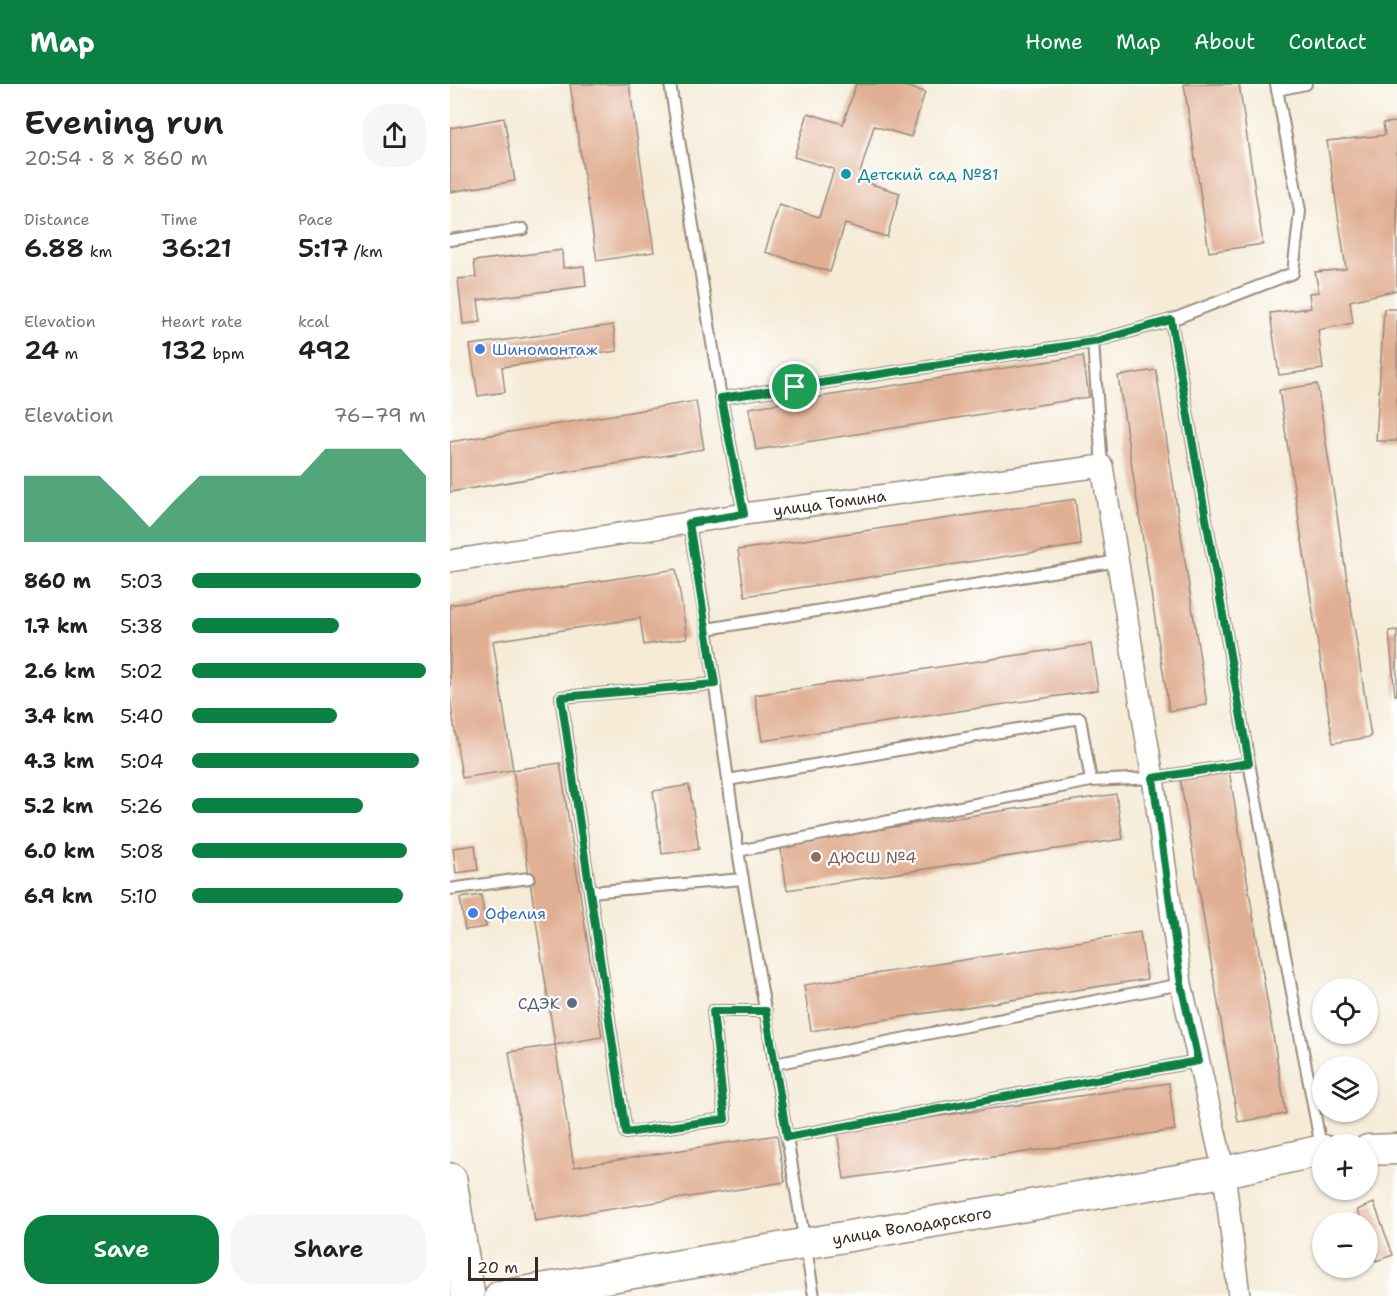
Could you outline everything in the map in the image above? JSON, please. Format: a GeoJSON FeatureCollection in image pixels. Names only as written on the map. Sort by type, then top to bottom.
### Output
{"type":"FeatureCollection","features":[{"type":"Feature","properties":{"kind":"main road"},"geometry":{"type":"LineString","coordinates":[[450,1180],[468,1296]]}},
{"type":"Feature","properties":{"kind":"street","name":"улица Томина"},"geometry":{"type":"LineString","coordinates":[[450,561],[744,514],[1102,466]]}},
{"type":"Feature","properties":{"kind":"street"},"geometry":{"type":"LineString","coordinates":[[1102,466],[1153,778],[1181,984],[1224,1172],[1239,1296]]}},
{"type":"Feature","properties":{"kind":"street"},"geometry":{"type":"LineString","coordinates":[[1378,1150],[1397,1149]]}},
{"type":"Feature","properties":{"kind":"street","name":"улица Володарского"},"geometry":{"type":"LineString","coordinates":[[500,1296],[1224,1172],[1312,1152]]}},
{"type":"Feature","properties":{"kind":"lane"},"geometry":{"type":"LineString","coordinates":[[670,84],[721,398],[744,514]]}},
{"type":"Feature","properties":{"kind":"lane"},"geometry":{"type":"LineString","coordinates":[[721,398],[1093,342],[1171,320],[1293,273],[1300,211],[1277,87],[1306,84]]}},
{"type":"Feature","properties":{"kind":"lane"},"geometry":{"type":"LineString","coordinates":[[450,240],[522,230]]}},
{"type":"Feature","properties":{"kind":"lane"},"geometry":{"type":"LineString","coordinates":[[1171,320],[1249,763],[1319,1134]]}},
{"type":"Feature","properties":{"kind":"lane"},"geometry":{"type":"LineString","coordinates":[[1093,342],[1102,466]]}},
{"type":"Feature","properties":{"kind":"lane"},"geometry":{"type":"LineString","coordinates":[[689,523],[707,629],[738,851],[814,1296]]}},
{"type":"Feature","properties":{"kind":"lane"},"geometry":{"type":"LineString","coordinates":[[707,629],[1118,561]]}},
{"type":"Feature","properties":{"kind":"lane"},"geometry":{"type":"LineString","coordinates":[[715,684],[561,697],[582,873],[590,892],[626,1133],[725,1119],[713,1011],[766,1011]]}},
{"type":"Feature","properties":{"kind":"lane"},"geometry":{"type":"LineString","coordinates":[[728,780],[1080,718],[1091,781]]}},
{"type":"Feature","properties":{"kind":"lane"},"geometry":{"type":"LineString","coordinates":[[738,851],[1091,781],[1153,778],[1249,763]]}},
{"type":"Feature","properties":{"kind":"lane"},"geometry":{"type":"LineString","coordinates":[[450,889],[529,878]]}},
{"type":"Feature","properties":{"kind":"lane"},"geometry":{"type":"LineString","coordinates":[[590,892],[743,879]]}},
{"type":"Feature","properties":{"kind":"lane"},"geometry":{"type":"LineString","coordinates":[[774,1064],[1181,984]]}},
{"type":"Feature","properties":{"kind":"lane"},"geometry":{"type":"LineString","coordinates":[[787,1137],[1198,1061]]}},
{"type":"Feature","properties":{"kind":"building"},"geometry":{"type":"Polygon","coordinates":[[[570,84],[629,84],[654,252],[597,261],[570,84]]]}},
{"type":"Feature","properties":{"kind":"building","name":"Детский сад №81"},"geometry":{"type":"Polygon","coordinates":[[[856,84],[898,84],[925,92],[911,137],[874,126],[858,180],[900,193],[887,237],[845,224],[830,272],[765,252],[779,205],[819,217],[834,169],[794,157],[808,113],[843,124],[856,84]]]}},
{"type":"Feature","properties":{"kind":"building"},"geometry":{"type":"Polygon","coordinates":[[[1184,84],[1239,84],[1263,244],[1209,252],[1184,84]]]}},
{"type":"Feature","properties":{"kind":"building"},"geometry":{"type":"Polygon","coordinates":[[[504,118],[515,181],[450,192],[450,128],[504,118]]]}},
{"type":"Feature","properties":{"kind":"building"},"geometry":{"type":"Polygon","coordinates":[[[1397,122],[1397,290],[1350,301],[1353,323],[1318,330],[1323,369],[1279,375],[1270,313],[1311,308],[1309,293],[1319,292],[1315,272],[1346,269],[1327,141],[1385,135],[1383,123],[1397,122]]]}},
{"type":"Feature","properties":{"kind":"building"},"geometry":{"type":"Polygon","coordinates":[[[562,250],[563,268],[584,266],[586,286],[478,300],[481,322],[463,324],[458,279],[476,277],[474,261],[562,250]]]}},
{"type":"Feature","properties":{"kind":"building"},"geometry":{"type":"Polygon","coordinates":[[[1384,309],[1397,309],[1397,441],[1376,441],[1384,309]]]}},
{"type":"Feature","properties":{"kind":"building"},"geometry":{"type":"Polygon","coordinates":[[[613,325],[617,351],[502,367],[505,392],[478,396],[470,345],[613,325]]]}},
{"type":"Feature","properties":{"kind":"building"},"geometry":{"type":"Polygon","coordinates":[[[1083,356],[1089,397],[756,450],[749,408],[1083,356]]]}},
{"type":"Feature","properties":{"kind":"building"},"geometry":{"type":"Polygon","coordinates":[[[1156,370],[1207,705],[1169,711],[1118,376],[1156,370]]]}},
{"type":"Feature","properties":{"kind":"building"},"geometry":{"type":"Polygon","coordinates":[[[1317,384],[1371,737],[1333,743],[1279,390],[1317,384]]]}},
{"type":"Feature","properties":{"kind":"building"},"geometry":{"type":"Polygon","coordinates":[[[696,401],[704,449],[450,492],[450,442],[696,401]]]}},
{"type":"Feature","properties":{"kind":"building"},"geometry":{"type":"Polygon","coordinates":[[[1075,499],[1081,545],[745,596],[738,550],[1075,499]]]}},
{"type":"Feature","properties":{"kind":"building"},"geometry":{"type":"Polygon","coordinates":[[[676,569],[687,638],[644,645],[640,618],[493,641],[513,770],[462,778],[450,698],[450,605],[676,569]]]}},
{"type":"Feature","properties":{"kind":"building"},"geometry":{"type":"Polygon","coordinates":[[[1397,630],[1397,695],[1395,695],[1389,631],[1397,630]]]}},
{"type":"Feature","properties":{"kind":"building"},"geometry":{"type":"Polygon","coordinates":[[[1091,644],[1098,690],[762,741],[755,695],[1091,644]]]}},
{"type":"Feature","properties":{"kind":"building"},"geometry":{"type":"Polygon","coordinates":[[[560,763],[602,1037],[555,1045],[513,770],[560,763]]]}},
{"type":"Feature","properties":{"kind":"building"},"geometry":{"type":"Polygon","coordinates":[[[1229,770],[1286,1114],[1238,1122],[1180,778],[1229,770]]]}},
{"type":"Feature","properties":{"kind":"building"},"geometry":{"type":"Polygon","coordinates":[[[689,785],[699,849],[662,854],[653,791],[689,785]]]}},
{"type":"Feature","properties":{"kind":"building"},"geometry":{"type":"Polygon","coordinates":[[[1116,794],[1123,839],[787,890],[780,844],[1116,794]]]}},
{"type":"Feature","properties":{"kind":"building"},"geometry":{"type":"Polygon","coordinates":[[[475,845],[478,870],[456,873],[453,848],[475,845]]]}},
{"type":"Feature","properties":{"kind":"building","name":"Офелия"},"geometry":{"type":"Polygon","coordinates":[[[481,895],[486,927],[465,930],[460,898],[481,895]]]}},
{"type":"Feature","properties":{"kind":"building"},"geometry":{"type":"Polygon","coordinates":[[[1140,932],[1147,979],[811,1031],[804,985],[1140,932]]]}},
{"type":"Feature","properties":{"kind":"building"},"geometry":{"type":"Polygon","coordinates":[[[555,1045],[574,1167],[777,1135],[785,1182],[535,1221],[509,1052],[555,1045]]]}},
{"type":"Feature","properties":{"kind":"building"},"geometry":{"type":"Polygon","coordinates":[[[1169,1083],[1175,1130],[844,1179],[837,1131],[1169,1083]]]}},
{"type":"Feature","properties":{"kind":"building"},"geometry":{"type":"Polygon","coordinates":[[[1374,1203],[1377,1212],[1358,1212],[1357,1210],[1374,1203]]]}},
{"type":"Feature","properties":{"kind":"building"},"geometry":{"type":"Polygon","coordinates":[[[1378,1214],[1393,1255],[1378,1260],[1378,1214]]]}},
{"type":"Feature","properties":{"kind":"place","name":"Детский сад №81"},"geometry":{"type":"Point","coordinates":[846,174]}},
{"type":"Feature","properties":{"kind":"place","name":"Шиномонтаж"},"geometry":{"type":"Point","coordinates":[480,349]}},
{"type":"Feature","properties":{"kind":"place","name":"ДЮСШ №4"},"geometry":{"type":"Point","coordinates":[816,857]}},
{"type":"Feature","properties":{"kind":"place","name":"Офелия"},"geometry":{"type":"Point","coordinates":[473,913]}},
{"type":"Feature","properties":{"kind":"place","name":"СДЭК"},"geometry":{"type":"Point","coordinates":[572,1003]}},
{"type":"Feature","properties":{"kind":"route"},"geometry":{"type":"LineString","coordinates":[[1171,320],[1249,763],[1153,778],[1181,984],[1198,1061],[787,1137],[766,1011],[713,1011],[725,1119],[626,1133],[561,697],[715,684],[689,523],[744,514],[721,398],[795,387],[1093,342],[1171,320]]}}]}
